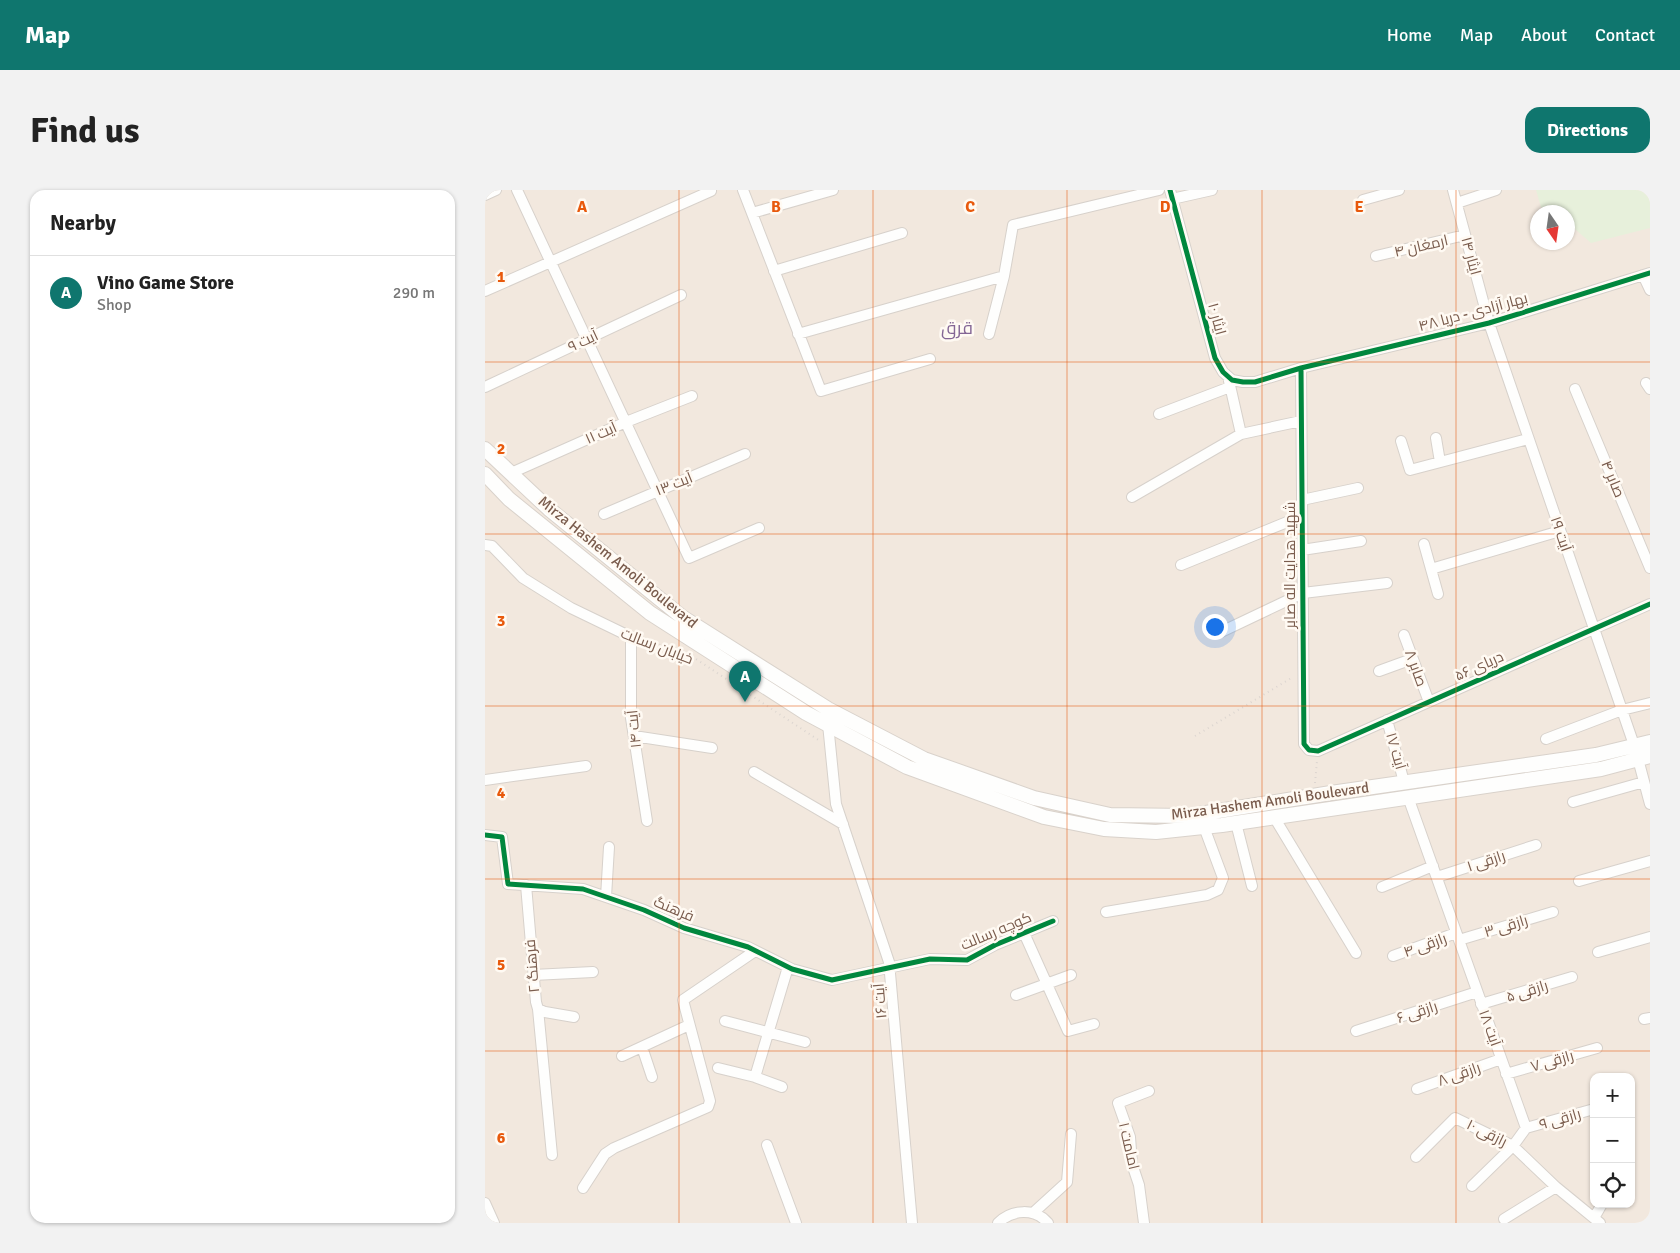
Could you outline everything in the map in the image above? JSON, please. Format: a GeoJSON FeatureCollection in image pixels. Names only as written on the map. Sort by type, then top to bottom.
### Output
{"type":"FeatureCollection","features":[{"type":"Feature","properties":{"kind":"main road","name":"Mirza Hashem Amoli Boulevard"},"geometry":{"type":"LineString","coordinates":[[485,449],[549,509],[682,617],[828,709],[924,759],[1034,798],[1110,815],[1187,816],[1316,795],[1596,755],[1650,742]]}},
{"type":"Feature","properties":{"kind":"main road","name":"Mirza Hashem Amoli Boulevard"},"geometry":{"type":"LineString","coordinates":[[485,474],[509,499],[650,613],[806,713],[907,767],[1044,817],[1104,829],[1156,832],[1274,817],[1601,769],[1644,758]]}},
{"type":"Feature","properties":{"kind":"main road"},"geometry":{"type":"LineString","coordinates":[[748,675],[756,664]]}},
{"type":"Feature","properties":{"kind":"main road"},"geometry":{"type":"LineString","coordinates":[[1316,795],[1319,810]]}},
{"type":"Feature","properties":{"kind":"main road"},"geometry":{"type":"LineString","coordinates":[[1293,814],[1296,811],[1297,805],[1294,799]]}},
{"type":"Feature","properties":{"kind":"street"},"geometry":{"type":"LineString","coordinates":[[485,195],[496,190]]}},
{"type":"Feature","properties":{"kind":"street"},"geometry":{"type":"LineString","coordinates":[[517,190],[689,558],[759,528]]}},
{"type":"Feature","properties":{"kind":"street"},"geometry":{"type":"LineString","coordinates":[[743,190],[821,391],[930,359]]}},
{"type":"Feature","properties":{"kind":"street"},"geometry":{"type":"LineString","coordinates":[[751,213],[833,190]]}},
{"type":"Feature","properties":{"kind":"street"},"geometry":{"type":"LineString","coordinates":[[989,334],[1004,276],[1013,224],[1159,190]]}},
{"type":"Feature","properties":{"kind":"street"},"geometry":{"type":"LineString","coordinates":[[1171,195],[1212,190]]}},
{"type":"Feature","properties":{"kind":"street"},"geometry":{"type":"LineString","coordinates":[[1363,200],[1399,190]]}},
{"type":"Feature","properties":{"kind":"street","name":"ایثار ۱۴"},"geometry":{"type":"LineString","coordinates":[[1453,190],[1489,323]]}},
{"type":"Feature","properties":{"kind":"street"},"geometry":{"type":"LineString","coordinates":[[1457,202],[1495,190]]}},
{"type":"Feature","properties":{"kind":"street"},"geometry":{"type":"LineString","coordinates":[[485,291],[711,191]]}},
{"type":"Feature","properties":{"kind":"street","name":"ایثار ۱۰"},"geometry":{"type":"LineString","coordinates":[[1171,195],[1215,358],[1229,382],[1241,434]]}},
{"type":"Feature","properties":{"kind":"street"},"geometry":{"type":"LineString","coordinates":[[774,271],[902,233]]}},
{"type":"Feature","properties":{"kind":"street","name":"ارمغان ۴"},"geometry":{"type":"LineString","coordinates":[[1376,256],[1465,235]]}},
{"type":"Feature","properties":{"kind":"street"},"geometry":{"type":"LineString","coordinates":[[1647,274],[1650,290]]}},
{"type":"Feature","properties":{"kind":"street","name":"بهار آزادی - دریا ۴۸"},"geometry":{"type":"LineString","coordinates":[[1301,368],[1489,323],[1647,274]]}},
{"type":"Feature","properties":{"kind":"street"},"geometry":{"type":"LineString","coordinates":[[798,334],[1004,276]]}},
{"type":"Feature","properties":{"kind":"street","name":"آیت ۹"},"geometry":{"type":"LineString","coordinates":[[485,387],[681,295]]}},
{"type":"Feature","properties":{"kind":"street","name":"آیت ۱۹"},"geometry":{"type":"LineString","coordinates":[[1489,323],[1635,746]]}},
{"type":"Feature","properties":{"kind":"street"},"geometry":{"type":"LineString","coordinates":[[1159,414],[1229,382],[1255,382],[1301,368]]}},
{"type":"Feature","properties":{"kind":"street","name":"شهید هدایت اله صابر"},"geometry":{"type":"LineString","coordinates":[[1301,368],[1304,744],[1309,750],[1318,751]]}},
{"type":"Feature","properties":{"kind":"street","name":"صابر ۴"},"geometry":{"type":"LineString","coordinates":[[1575,390],[1650,568]]}},
{"type":"Feature","properties":{"kind":"street","name":"آیت ۱۱"},"geometry":{"type":"LineString","coordinates":[[511,473],[625,422],[693,396]]}},
{"type":"Feature","properties":{"kind":"street"},"geometry":{"type":"LineString","coordinates":[[1131,497],[1241,434],[1301,421]]}},
{"type":"Feature","properties":{"kind":"street"},"geometry":{"type":"LineString","coordinates":[[1436,438],[1440,462]]}},
{"type":"Feature","properties":{"kind":"street"},"geometry":{"type":"LineString","coordinates":[[1401,441],[1410,470],[1528,438]]}},
{"type":"Feature","properties":{"kind":"street","name":"آیت ۱۳"},"geometry":{"type":"LineString","coordinates":[[604,514],[745,454]]}},
{"type":"Feature","properties":{"kind":"street"},"geometry":{"type":"LineString","coordinates":[[1302,500],[1358,488]]}},
{"type":"Feature","properties":{"kind":"street"},"geometry":{"type":"LineString","coordinates":[[1181,565],[1302,516]]}},
{"type":"Feature","properties":{"kind":"street"},"geometry":{"type":"LineString","coordinates":[[1431,569],[1560,531]]}},
{"type":"Feature","properties":{"kind":"street"},"geometry":{"type":"LineString","coordinates":[[1302,550],[1361,541]]}},
{"type":"Feature","properties":{"kind":"street"},"geometry":{"type":"LineString","coordinates":[[1424,544],[1438,594]]}},
{"type":"Feature","properties":{"kind":"street","name":"خیابان رسالت"},"geometry":{"type":"LineString","coordinates":[[485,545],[492,546],[523,578],[571,608],[631,637]]}},
{"type":"Feature","properties":{"kind":"street"},"geometry":{"type":"LineString","coordinates":[[1221,632],[1303,593],[1387,583]]}},
{"type":"Feature","properties":{"kind":"street","name":"دریای ۵۶"},"geometry":{"type":"LineString","coordinates":[[1318,751],[1650,604]]}},
{"type":"Feature","properties":{"kind":"street","name":"صابر ۸"},"geometry":{"type":"LineString","coordinates":[[1403,635],[1429,702]]}},
{"type":"Feature","properties":{"kind":"street","name":"آيت ۱۴"},"geometry":{"type":"LineString","coordinates":[[631,637],[631,718],[647,822]]}},
{"type":"Feature","properties":{"kind":"street"},"geometry":{"type":"LineString","coordinates":[[1379,671],[1412,659]]}},
{"type":"Feature","properties":{"kind":"street"},"geometry":{"type":"LineString","coordinates":[[1546,738],[1622,710],[1650,703]]}},
{"type":"Feature","properties":{"kind":"street","name":"آیت ۱۷"},"geometry":{"type":"LineString","coordinates":[[1387,720],[1405,782]]}},
{"type":"Feature","properties":{"kind":"street","name":"آیت ۱۶"},"geometry":{"type":"LineString","coordinates":[[827,724],[836,804],[890,968],[912,1223]]}},
{"type":"Feature","properties":{"kind":"street"},"geometry":{"type":"LineString","coordinates":[[634,736],[712,748]]}},
{"type":"Feature","properties":{"kind":"street"},"geometry":{"type":"LineString","coordinates":[[1644,758],[1644,782],[1650,804]]}},
{"type":"Feature","properties":{"kind":"street"},"geometry":{"type":"LineString","coordinates":[[485,780],[586,766]]}},
{"type":"Feature","properties":{"kind":"street"},"geometry":{"type":"LineString","coordinates":[[754,772],[843,824]]}},
{"type":"Feature","properties":{"kind":"street"},"geometry":{"type":"LineString","coordinates":[[1573,802],[1644,782]]}},
{"type":"Feature","properties":{"kind":"street","name":"آیت ۱۸"},"geometry":{"type":"LineString","coordinates":[[1408,797],[1526,1128]]}},
{"type":"Feature","properties":{"kind":"street"},"geometry":{"type":"LineString","coordinates":[[1274,817],[1356,953]]}},
{"type":"Feature","properties":{"kind":"street"},"geometry":{"type":"LineString","coordinates":[[1235,822],[1252,886]]}},
{"type":"Feature","properties":{"kind":"street"},"geometry":{"type":"LineString","coordinates":[[1106,912],[1207,895],[1218,890],[1223,878],[1204,826]]}},
{"type":"Feature","properties":{"kind":"street","name":"فرهنگ"},"geometry":{"type":"LineString","coordinates":[[485,835],[502,837],[507,884],[583,888],[644,910],[684,928],[755,951],[788,967],[832,980],[890,968]]}},
{"type":"Feature","properties":{"kind":"street","name":"رازقی ۱"},"geometry":{"type":"LineString","coordinates":[[1437,877],[1536,845]]}},
{"type":"Feature","properties":{"kind":"street"},"geometry":{"type":"LineString","coordinates":[[606,897],[609,847]]}},
{"type":"Feature","properties":{"kind":"street"},"geometry":{"type":"LineString","coordinates":[[1579,882],[1650,861]]}},
{"type":"Feature","properties":{"kind":"street"},"geometry":{"type":"LineString","coordinates":[[1382,887],[1433,866]]}},
{"type":"Feature","properties":{"kind":"street","name":"فرهنگ ۲"},"geometry":{"type":"LineString","coordinates":[[526,885],[535,1002],[538,1009],[545,1012],[574,1017]]}},
{"type":"Feature","properties":{"kind":"street","name":"رازقی ۳"},"geometry":{"type":"LineString","coordinates":[[1458,937],[1553,912]]}},
{"type":"Feature","properties":{"kind":"street","name":"کوچه رسالت"},"geometry":{"type":"LineString","coordinates":[[890,968],[930,959],[967,960],[995,945],[1053,921]]}},
{"type":"Feature","properties":{"kind":"street"},"geometry":{"type":"LineString","coordinates":[[1024,933],[1068,1031],[1094,1024]]}},
{"type":"Feature","properties":{"kind":"street","name":"رازقی ۴"},"geometry":{"type":"LineString","coordinates":[[1393,956],[1458,937]]}},
{"type":"Feature","properties":{"kind":"street"},"geometry":{"type":"LineString","coordinates":[[1598,952],[1650,937]]}},
{"type":"Feature","properties":{"kind":"street"},"geometry":{"type":"LineString","coordinates":[[583,1188],[605,1154],[614,1148],[708,1107],[710,1101],[683,1000],[755,951]]}},
{"type":"Feature","properties":{"kind":"street"},"geometry":{"type":"LineString","coordinates":[[755,1077],[788,967]]}},
{"type":"Feature","properties":{"kind":"street"},"geometry":{"type":"LineString","coordinates":[[533,975],[593,972]]}},
{"type":"Feature","properties":{"kind":"street"},"geometry":{"type":"LineString","coordinates":[[1015,995],[1071,975]]}},
{"type":"Feature","properties":{"kind":"street","name":"رازقی ۵"},"geometry":{"type":"LineString","coordinates":[[1481,1004],[1572,977]]}},
{"type":"Feature","properties":{"kind":"street","name":"رازقی ۶"},"geometry":{"type":"LineString","coordinates":[[1356,1031],[1477,992]]}},
{"type":"Feature","properties":{"kind":"street"},"geometry":{"type":"LineString","coordinates":[[538,1009],[552,1155]]}},
{"type":"Feature","properties":{"kind":"street"},"geometry":{"type":"LineString","coordinates":[[725,1021],[768,1034],[805,1042]]}},
{"type":"Feature","properties":{"kind":"street"},"geometry":{"type":"LineString","coordinates":[[622,1056],[689,1025]]}},
{"type":"Feature","properties":{"kind":"street"},"geometry":{"type":"LineString","coordinates":[[642,1047],[652,1077]]}},
{"type":"Feature","properties":{"kind":"street","name":"رازقی ۷"},"geometry":{"type":"LineString","coordinates":[[1506,1074],[1597,1048]]}},
{"type":"Feature","properties":{"kind":"street","name":"رازقی ۸"},"geometry":{"type":"LineString","coordinates":[[1417,1089],[1501,1059]]}},
{"type":"Feature","properties":{"kind":"street"},"geometry":{"type":"LineString","coordinates":[[718,1068],[782,1086]]}},
{"type":"Feature","properties":{"kind":"street","name":"امامت ۱"},"geometry":{"type":"LineString","coordinates":[[1144,1223],[1139,1185],[1132,1164],[1130,1137],[1118,1103],[1149,1091]]}},
{"type":"Feature","properties":{"kind":"street","name":"رازقی ۹"},"geometry":{"type":"LineString","coordinates":[[1526,1128],[1590,1110]]}},
{"type":"Feature","properties":{"kind":"street","name":"رازقی ۱۰"},"geometry":{"type":"LineString","coordinates":[[1417,1157],[1455,1118],[1513,1146]]}},
{"type":"Feature","properties":{"kind":"street"},"geometry":{"type":"LineString","coordinates":[[1472,1186],[1513,1146],[1526,1128]]}},
{"type":"Feature","properties":{"kind":"street"},"geometry":{"type":"LineString","coordinates":[[1033,1213],[1067,1182],[1071,1134]]}},
{"type":"Feature","properties":{"kind":"street"},"geometry":{"type":"LineString","coordinates":[[767,1145],[796,1223]]}},
{"type":"Feature","properties":{"kind":"street"},"geometry":{"type":"LineString","coordinates":[[1513,1146],[1556,1187],[1597,1221],[1601,1208]]}},
{"type":"Feature","properties":{"kind":"street"},"geometry":{"type":"LineString","coordinates":[[1504,1219],[1556,1187]]}},
{"type":"Feature","properties":{"kind":"street"},"geometry":{"type":"LineString","coordinates":[[485,1204],[494,1223]]}},
{"type":"Feature","properties":{"kind":"street"},"geometry":{"type":"LineString","coordinates":[[999,1223],[1011,1215],[1025,1212],[1041,1216],[1048,1223]]}},
{"type":"Feature","properties":{"kind":"path"},"geometry":{"type":"LineString","coordinates":[[1195,736],[1303,671]]}},
{"type":"Feature","properties":{"kind":"path"},"geometry":{"type":"LineString","coordinates":[[1316,795],[1318,751]]}},
{"type":"Feature","properties":{"kind":"shaded area"},"geometry":{"type":"Polygon","coordinates":[[[485,190],[1650,190],[1650,1223],[485,1223],[485,190]]]}},
{"type":"Feature","properties":{"kind":"green space"},"geometry":{"type":"Polygon","coordinates":[[[1536,190],[1650,190],[1650,228],[1591,243],[1575,229],[1575,205],[1540,205],[1536,190]]]}},
{"type":"Feature","properties":{"kind":"cycle path"},"geometry":{"type":"LineString","coordinates":[[1170,190],[1215,358],[1223,372],[1232,380],[1243,382],[1255,382],[1301,368],[1489,323],[1650,273]]}},
{"type":"Feature","properties":{"kind":"cycle path"},"geometry":{"type":"LineString","coordinates":[[1301,368],[1304,744],[1309,750],[1318,751],[1650,604]]}},
{"type":"Feature","properties":{"kind":"cycle path"},"geometry":{"type":"LineString","coordinates":[[485,835],[502,837],[508,884],[583,889],[644,910],[684,928],[748,947],[792,969],[832,980],[930,959],[967,960],[995,945],[1053,921]]}},
{"type":"Feature","properties":{"kind":"place","name":"Vino Game Store"},"geometry":{"type":"Point","coordinates":[745,702]}},
{"type":"Feature","properties":{"kind":"district","name":"قرق"},"geometry":{"type":"Point","coordinates":[957,328]}}]}
